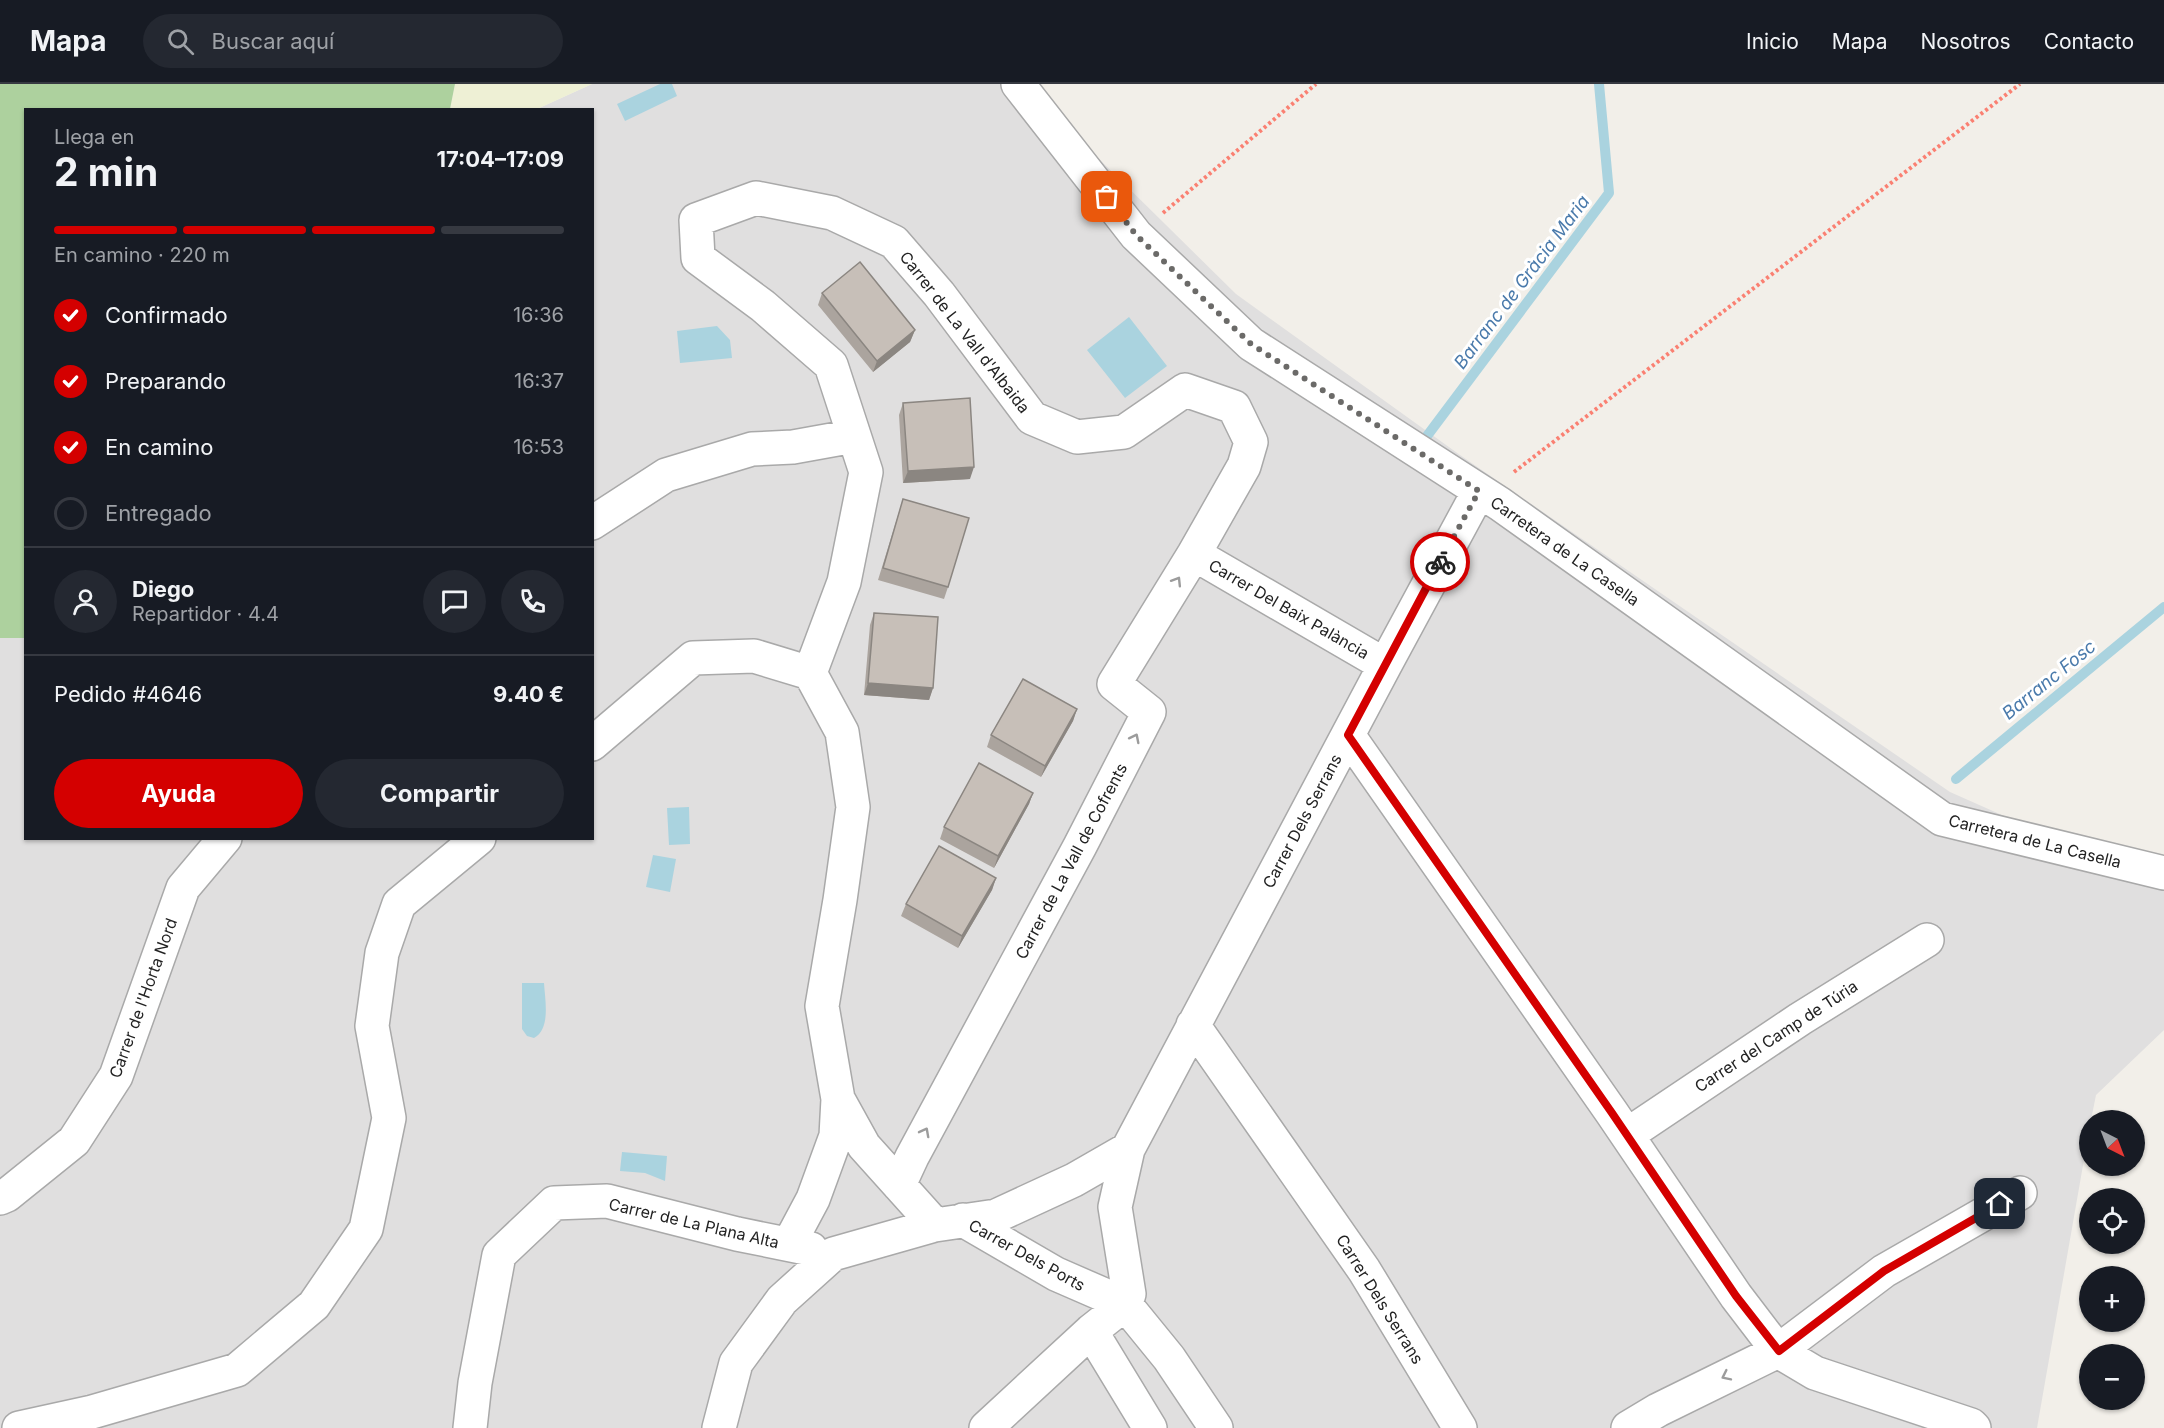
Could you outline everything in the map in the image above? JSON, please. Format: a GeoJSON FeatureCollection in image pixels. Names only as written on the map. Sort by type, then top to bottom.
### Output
{"type":"FeatureCollection","features":[{"type":"Feature","properties":{"kind":"street","name":"Carretera de La Casella"},"geometry":{"type":"LineString","coordinates":[[1018,84],[1136,235],[1251,344],[1510,511],[1942,819],[2164,873]]}},
{"type":"Feature","properties":{"kind":"street","name":"Carrer de La Vall d'Albaida"},"geometry":{"type":"LineString","coordinates":[[810,673],[844,582],[866,472],[831,365],[763,306],[698,258],[696,220],[756,198],[832,213],[894,242],[939,294],[1032,418],[1077,437],[1124,432],[1185,390],[1234,407],[1251,442],[1244,466],[1194,554]]}},
{"type":"Feature","properties":{"kind":"street"},"geometry":{"type":"LineString","coordinates":[[594,522],[666,475],[752,449],[793,447],[854,436]]}},
{"type":"Feature","properties":{"kind":"street","name":"Carrer Dels Serrans"},"geometry":{"type":"LineString","coordinates":[[1128,1149],[1384,664],[1479,491]]}},
{"type":"Feature","properties":{"kind":"street","name":"Carrer Del Baix Palància"},"geometry":{"type":"LineString","coordinates":[[1194,554],[1384,664]]}},
{"type":"Feature","properties":{"kind":"street","name":"Carrer de La Vall de Cofrents"},"geometry":{"type":"LineString","coordinates":[[899,1185],[912,1156],[1080,846],[1149,712],[1113,684],[1194,554]]}},
{"type":"Feature","properties":{"kind":"street"},"geometry":{"type":"LineString","coordinates":[[594,742],[693,658],[754,656],[810,673],[842,732],[853,807],[822,1006],[838,1099],[836,1136],[813,1199],[789,1244]]}},
{"type":"Feature","properties":{"kind":"street"},"geometry":{"type":"LineString","coordinates":[[1348,735],[1627,1135],[1736,1296],[1779,1351],[1815,1373],[1971,1425],[1974,1428]]}},
{"type":"Feature","properties":{"kind":"street","name":"Carrer de l'Horta Nord"},"geometry":{"type":"LineString","coordinates":[[0,1198],[74,1142],[116,1076],[183,888],[223,840]]}},
{"type":"Feature","properties":{"kind":"street"},"geometry":{"type":"LineString","coordinates":[[19,1428],[92,1412],[237,1370],[314,1305],[366,1229],[389,1118],[372,1026],[382,953],[399,904],[476,840]]}},
{"type":"Feature","properties":{"kind":"street","name":"Carrer del Camp de Túria"},"geometry":{"type":"LineString","coordinates":[[1627,1135],[1800,1019],[1927,940]]}},
{"type":"Feature","properties":{"kind":"street","name":"Carrer Dels Serrans"},"geometry":{"type":"LineString","coordinates":[[1193,1025],[1364,1270],[1460,1428]]}},
{"type":"Feature","properties":{"kind":"street","name":"Carrer Dels Ports"},"geometry":{"type":"LineString","coordinates":[[838,1099],[864,1146],[899,1185],[949,1222],[1056,1274],[1125,1304],[1169,1358],[1216,1428]]}},
{"type":"Feature","properties":{"kind":"street"},"geometry":{"type":"LineString","coordinates":[[719,1428],[736,1363],[782,1300],[833,1254],[949,1222],[996,1216],[1074,1180],[1128,1149]]}},
{"type":"Feature","properties":{"kind":"street"},"geometry":{"type":"LineString","coordinates":[[986,1428],[1091,1331],[1125,1304],[1129,1294],[1115,1207],[1128,1149]]}},
{"type":"Feature","properties":{"kind":"street"},"geometry":{"type":"LineString","coordinates":[[1628,1428],[1658,1410],[1779,1351],[1884,1271],[2020,1193]]}},
{"type":"Feature","properties":{"kind":"street","name":"Carrer de La Plana Alta"},"geometry":{"type":"LineString","coordinates":[[470,1428],[475,1383],[499,1255],[554,1203],[607,1201],[737,1234],[833,1254]]}},
{"type":"Feature","properties":{"kind":"street"},"geometry":{"type":"LineString","coordinates":[[1091,1331],[1150,1428]]}},
{"type":"Feature","properties":{"kind":"path"},"geometry":{"type":"LineString","coordinates":[[1136,235],[1316,84]]}},
{"type":"Feature","properties":{"kind":"path"},"geometry":{"type":"LineString","coordinates":[[1479,491],[1511,475],[2020,84]]}},
{"type":"Feature","properties":{"kind":"shaded area"},"geometry":{"type":"Polygon","coordinates":[[[592,84],[1023,84],[1236,294],[1460,455],[1950,792],[2164,887],[2164,1030],[2096,1095],[2093,1110],[2079,1110],[2079,1176],[2081,1176],[2037,1428],[0,1428],[0,638],[24,638],[24,840],[594,840],[594,108],[539,108],[592,84]]]}},
{"type":"Feature","properties":{"kind":"green space"},"geometry":{"type":"Polygon","coordinates":[[[0,84],[455,84],[450,108],[24,108],[24,638],[0,638],[0,84]]]}},
{"type":"Feature","properties":{"kind":"green space"},"geometry":{"type":"Polygon","coordinates":[[[455,84],[592,84],[539,108],[450,108],[455,84]]]}},
{"type":"Feature","properties":{"kind":"water"},"geometry":{"type":"Polygon","coordinates":[[[660,84],[672,84],[677,96],[625,121],[617,104],[660,84]]]}},
{"type":"Feature","properties":{"kind":"water"},"geometry":{"type":"Polygon","coordinates":[[[1129,317],[1167,366],[1125,398],[1087,350],[1129,317]]]}},
{"type":"Feature","properties":{"kind":"water"},"geometry":{"type":"Polygon","coordinates":[[[717,326],[730,340],[732,358],[680,363],[677,331],[717,326]]]}},
{"type":"Feature","properties":{"kind":"water"},"geometry":{"type":"Polygon","coordinates":[[[689,807],[690,844],[669,845],[667,808],[689,807]]]}},
{"type":"Feature","properties":{"kind":"water"},"geometry":{"type":"Polygon","coordinates":[[[653,855],[676,859],[670,892],[646,887],[653,855]]]}},
{"type":"Feature","properties":{"kind":"water"},"geometry":{"type":"Polygon","coordinates":[[[522,983],[544,983],[545,1021],[543,1028],[534,1038],[527,1036],[522,1029],[522,983]]]}},
{"type":"Feature","properties":{"kind":"water"},"geometry":{"type":"Polygon","coordinates":[[[622,1152],[667,1156],[665,1181],[645,1173],[620,1171],[622,1152]]]}},
{"type":"Feature","properties":{"kind":"building"},"geometry":{"type":"Polygon","coordinates":[[[860,262],[915,330],[877,361],[822,293],[860,262]]]}},
{"type":"Feature","properties":{"kind":"building"},"geometry":{"type":"Polygon","coordinates":[[[970,398],[974,467],[908,471],[903,403],[970,398]]]}},
{"type":"Feature","properties":{"kind":"building"},"geometry":{"type":"Polygon","coordinates":[[[903,499],[969,518],[948,587],[883,568],[903,499]]]}},
{"type":"Feature","properties":{"kind":"building"},"geometry":{"type":"Polygon","coordinates":[[[874,613],[938,617],[933,688],[868,683],[874,613]]]}},
{"type":"Feature","properties":{"kind":"building"},"geometry":{"type":"Polygon","coordinates":[[[1023,679],[1077,709],[1045,766],[991,735],[1023,679]]]}},
{"type":"Feature","properties":{"kind":"building"},"geometry":{"type":"Polygon","coordinates":[[[979,763],[1033,793],[998,856],[944,827],[979,763]]]}},
{"type":"Feature","properties":{"kind":"building"},"geometry":{"type":"Polygon","coordinates":[[[939,846],[996,878],[962,936],[906,904],[939,846]]]}},
{"type":"Feature","properties":{"kind":"waterway","name":"Barranc de Gràcia Maria"},"geometry":{"type":"LineString","coordinates":[[1418,448],[1609,193],[1599,84]]}},
{"type":"Feature","properties":{"kind":"waterway","name":"Barranc Fosc"},"geometry":{"type":"LineString","coordinates":[[1956,779],[2164,607]]}},
{"type":"Feature","properties":{"kind":"way so far"},"geometry":{"type":"LineString","coordinates":[[1107,197],[1136,235],[1251,344],[1479,491],[1440,562]]}},
{"type":"Feature","properties":{"kind":"route"},"geometry":{"type":"LineString","coordinates":[[1440,562],[1348,735],[1612,1113],[1736,1296],[1779,1351],[1884,1271],[2000,1204]]}}]}
